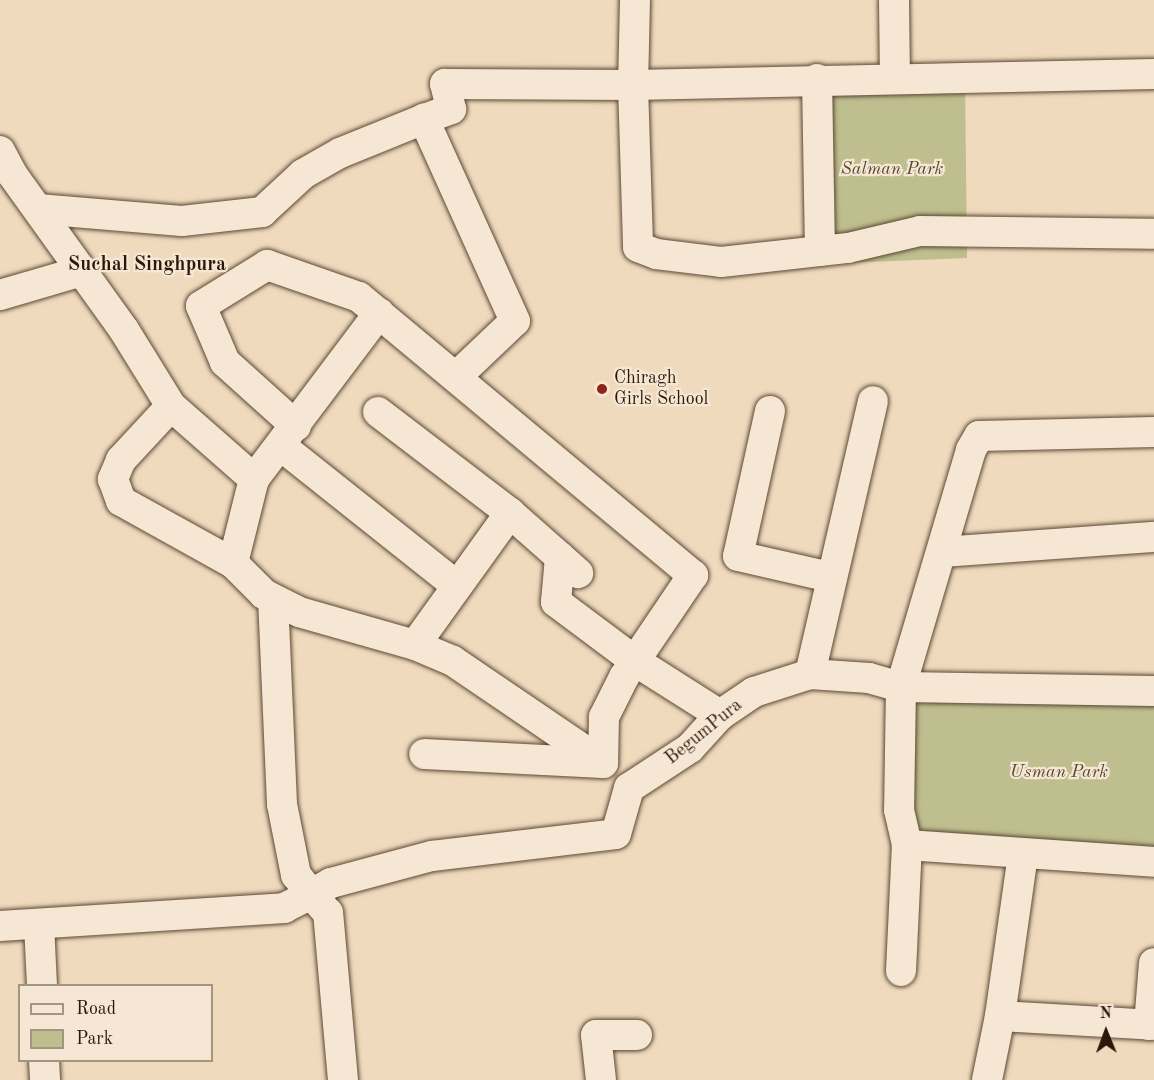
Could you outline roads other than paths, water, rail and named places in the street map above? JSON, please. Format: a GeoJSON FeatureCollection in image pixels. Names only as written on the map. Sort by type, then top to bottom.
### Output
{"type":"FeatureCollection","features":[{"type":"Feature","properties":{"kind":"street"},"geometry":{"type":"LineString","coordinates":[[635,0],[633,85],[638,247],[656,254],[721,262],[820,251],[920,231],[1154,234]]}},
{"type":"Feature","properties":{"kind":"street"},"geometry":{"type":"LineString","coordinates":[[894,0],[895,78]]}},
{"type":"Feature","properties":{"kind":"street"},"geometry":{"type":"LineString","coordinates":[[38,209],[182,221],[262,212],[303,174],[340,153],[451,109],[445,84],[633,85],[817,79],[1154,74]]}},
{"type":"Feature","properties":{"kind":"street"},"geometry":{"type":"LineString","coordinates":[[817,79],[820,251]]}},
{"type":"Feature","properties":{"kind":"street"},"geometry":{"type":"LineString","coordinates":[[424,119],[515,321],[456,377]]}},
{"type":"Feature","properties":{"kind":"street"},"geometry":{"type":"LineString","coordinates":[[0,151],[171,406],[254,479]]}},
{"type":"Feature","properties":{"kind":"street"},"geometry":{"type":"LineString","coordinates":[[457,586],[288,436],[225,362],[201,306],[267,265],[359,297],[693,575],[635,661],[604,717],[603,763]]}},
{"type":"Feature","properties":{"kind":"street"},"geometry":{"type":"LineString","coordinates":[[0,295],[82,271]]}},
{"type":"Feature","properties":{"kind":"street"},"geometry":{"type":"LineString","coordinates":[[233,563],[254,479],[379,313]]}},
{"type":"Feature","properties":{"kind":"street"},"geometry":{"type":"LineString","coordinates":[[810,674],[830,577],[873,401]]}},
{"type":"Feature","properties":{"kind":"street"},"geometry":{"type":"LineString","coordinates":[[0,926],[284,908],[339,880],[432,856],[616,834],[629,788],[603,763],[453,661],[416,645],[328,622],[273,600],[233,563],[121,501],[113,479],[121,460],[171,406]]}},
{"type":"Feature","properties":{"kind":"street"},"geometry":{"type":"LineString","coordinates":[[770,411],[738,556],[830,577]]}},
{"type":"Feature","properties":{"kind":"street"},"geometry":{"type":"LineString","coordinates":[[378,412],[510,513],[569,565],[556,602],[635,661],[720,715]]}},
{"type":"Feature","properties":{"kind":"street"},"geometry":{"type":"LineString","coordinates":[[902,971],[907,845],[899,810],[901,687],[972,450],[979,436],[1154,432]]}},
{"type":"Feature","properties":{"kind":"street"},"geometry":{"type":"LineString","coordinates":[[416,645],[510,513]]}},
{"type":"Feature","properties":{"kind":"street"},"geometry":{"type":"LineString","coordinates":[[943,552],[1154,537]]}},
{"type":"Feature","properties":{"kind":"street"},"geometry":{"type":"LineString","coordinates":[[273,600],[282,804],[296,875],[328,913],[335,1079]]}},
{"type":"Feature","properties":{"kind":"street","name":"BegumPura"},"geometry":{"type":"LineString","coordinates":[[629,788],[690,748],[720,715],[754,692],[810,674],[869,678],[901,687],[1154,691]]}},
{"type":"Feature","properties":{"kind":"street"},"geometry":{"type":"LineString","coordinates":[[424,754],[603,763]]}},
{"type":"Feature","properties":{"kind":"street"},"geometry":{"type":"LineString","coordinates":[[907,845],[1154,862]]}},
{"type":"Feature","properties":{"kind":"street"},"geometry":{"type":"LineString","coordinates":[[987,1080],[1000,1016],[1023,854]]}},
{"type":"Feature","properties":{"kind":"street"},"geometry":{"type":"LineString","coordinates":[[39,924],[42,984]]}},
{"type":"Feature","properties":{"kind":"street"},"geometry":{"type":"LineString","coordinates":[[1000,1016],[1152,1025],[1154,963]]}},
{"type":"Feature","properties":{"kind":"street"},"geometry":{"type":"LineString","coordinates":[[601,1080],[596,1035],[636,1035]]}},
{"type":"Feature","properties":{"kind":"street"},"geometry":{"type":"LineString","coordinates":[[44,1062],[45,1080]]}},
{"type":"Feature","properties":{"kind":"place","name":"Chiragh Girls School"},"geometry":{"type":"Point","coordinates":[602,389]}},
{"type":"Feature","properties":{"kind":"district","name":"Suchal Singhpura"},"geometry":{"type":"Point","coordinates":[147,265]}},
{"type":"Feature","properties":{"kind":"park label","name":"Salman Park"},"geometry":{"type":"Point","coordinates":[892,169]}},
{"type":"Feature","properties":{"kind":"park label","name":"Usman Park"},"geometry":{"type":"Point","coordinates":[1059,772]}}]}
